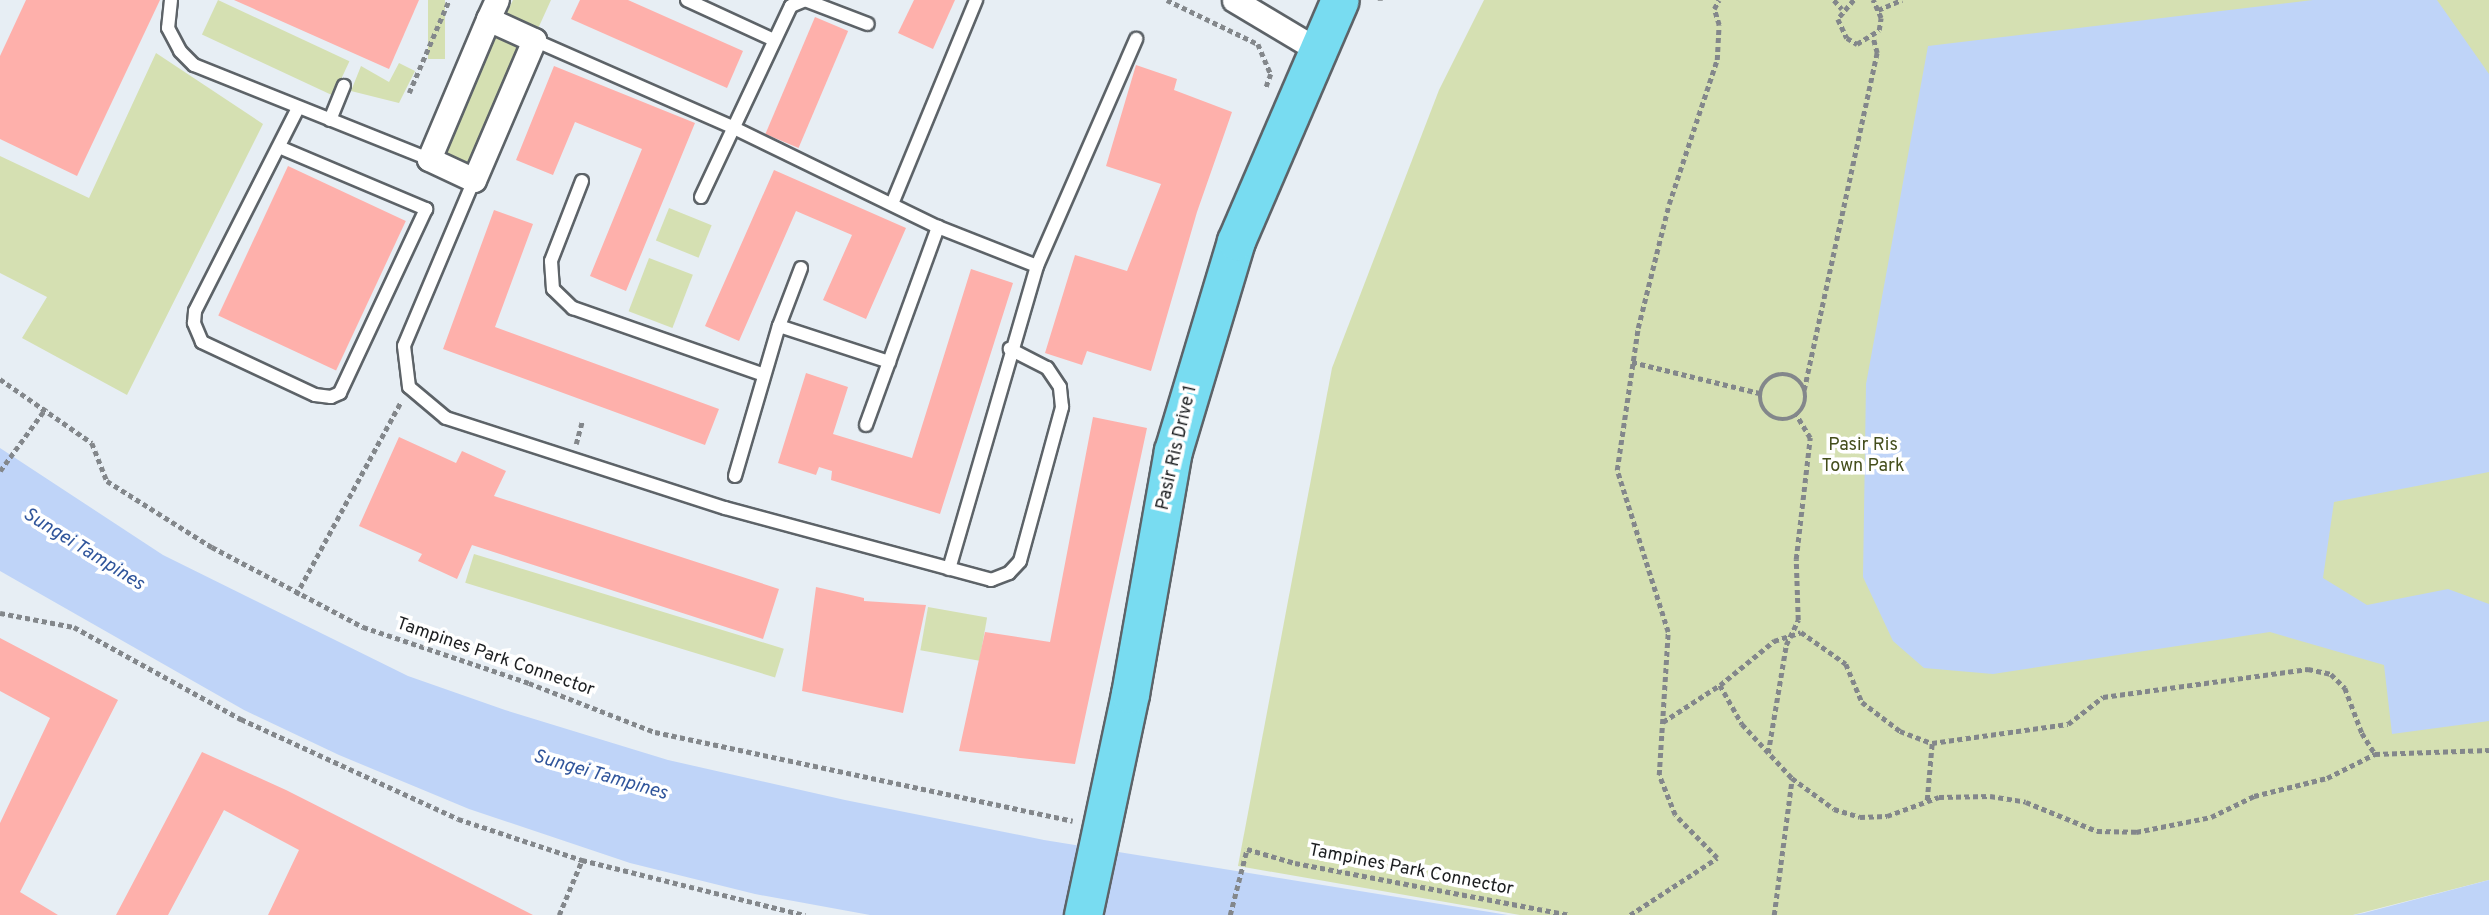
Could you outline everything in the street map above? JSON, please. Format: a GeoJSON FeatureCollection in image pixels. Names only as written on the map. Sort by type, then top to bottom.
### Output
{"type":"FeatureCollection","features":[{"type":"Feature","properties":{"kind":"main road","name":"Pasir Ris Drive 1"},"geometry":{"type":"LineString","coordinates":[[1070,915],[1186,346],[1308,44],[1320,0]]}},
{"type":"Feature","properties":{"kind":"main road","name":"Pasir Ris Drive 1"},"geometry":{"type":"LineString","coordinates":[[1308,44],[1340,0]]}},
{"type":"Feature","properties":{"kind":"main road","name":"Pasir Ris Drive 1"},"geometry":{"type":"LineString","coordinates":[[1083,915],[1089,822]]}},
{"type":"Feature","properties":{"kind":"street"},"geometry":{"type":"LineString","coordinates":[[1234,0],[1308,44]]}},
{"type":"Feature","properties":{"kind":"street"},"geometry":{"type":"LineString","coordinates":[[492,10],[534,40],[474,180],[429,159],[492,10]]}},
{"type":"Feature","properties":{"kind":"lane"},"geometry":{"type":"LineString","coordinates":[[170,0],[167,27],[194,65],[429,159]]}},
{"type":"Feature","properties":{"kind":"lane"},"geometry":{"type":"LineString","coordinates":[[687,0],[774,40]]}},
{"type":"Feature","properties":{"kind":"lane"},"geometry":{"type":"LineString","coordinates":[[892,204],[976,0]]}},
{"type":"Feature","properties":{"kind":"lane"},"geometry":{"type":"LineString","coordinates":[[701,197],[774,40],[798,1],[868,24]]}},
{"type":"Feature","properties":{"kind":"lane"},"geometry":{"type":"LineString","coordinates":[[949,569],[1010,349],[1037,266],[1136,39]]}},
{"type":"Feature","properties":{"kind":"lane"},"geometry":{"type":"LineString","coordinates":[[534,40],[734,128],[938,228],[1037,266]]}},
{"type":"Feature","properties":{"kind":"lane"},"geometry":{"type":"LineString","coordinates":[[330,120],[344,86]]}},
{"type":"Feature","properties":{"kind":"lane"},"geometry":{"type":"LineString","coordinates":[[279,147],[426,209],[340,393],[331,397],[315,395],[202,342],[196,335],[195,311],[298,108]]}},
{"type":"Feature","properties":{"kind":"lane"},"geometry":{"type":"LineString","coordinates":[[474,180],[404,346],[409,387],[446,418],[725,508],[991,580],[1009,573],[1020,561],[1062,407],[1060,387],[1047,368],[1010,349]]}},
{"type":"Feature","properties":{"kind":"lane"},"geometry":{"type":"LineString","coordinates":[[582,181],[551,261],[553,289],[573,307],[764,375]]}},
{"type":"Feature","properties":{"kind":"lane"},"geometry":{"type":"LineString","coordinates":[[866,425],[938,228]]}},
{"type":"Feature","properties":{"kind":"lane"},"geometry":{"type":"LineString","coordinates":[[735,475],[779,326],[801,268]]}},
{"type":"Feature","properties":{"kind":"lane"},"geometry":{"type":"LineString","coordinates":[[779,326],[889,362]]}},
{"type":"Feature","properties":{"kind":"path"},"geometry":{"type":"LineString","coordinates":[[409,93],[449,0]]}},
{"type":"Feature","properties":{"kind":"path"},"geometry":{"type":"LineString","coordinates":[[1167,0],[1214,20]]}},
{"type":"Feature","properties":{"kind":"path"},"geometry":{"type":"LineString","coordinates":[[1630,915],[1717,858],[1689,833],[1669,803],[1659,775],[1668,632],[1617,470],[1632,362],[1669,204],[1717,60],[1719,25],[1714,9],[1719,0]]}},
{"type":"Feature","properties":{"kind":"path"},"geometry":{"type":"LineString","coordinates":[[1834,0],[1842,9]]}},
{"type":"Feature","properties":{"kind":"path"},"geometry":{"type":"LineString","coordinates":[[1854,0],[1842,9],[1839,23],[1849,40],[1860,44],[1873,38],[1881,24],[1873,0]]}},
{"type":"Feature","properties":{"kind":"path"},"geometry":{"type":"LineString","coordinates":[[1878,10],[1902,0]]}},
{"type":"Feature","properties":{"kind":"path"},"geometry":{"type":"LineString","coordinates":[[1632,362],[1759,393],[1774,421],[1796,415],[1806,404],[1804,390],[1877,53],[1873,38]]}},
{"type":"Feature","properties":{"kind":"path"},"geometry":{"type":"LineString","coordinates":[[1759,393],[1784,372],[1794,374],[1804,390]]}},
{"type":"Feature","properties":{"kind":"path","name":"Tampines Park Connector"},"geometry":{"type":"LineString","coordinates":[[0,379],[46,408],[92,443],[107,481],[296,594],[363,627],[529,683],[655,732],[1089,822]]}},
{"type":"Feature","properties":{"kind":"path"},"geometry":{"type":"LineString","coordinates":[[296,594],[409,387]]}},
{"type":"Feature","properties":{"kind":"path"},"geometry":{"type":"LineString","coordinates":[[0,471],[46,408]]}},
{"type":"Feature","properties":{"kind":"path"},"geometry":{"type":"LineString","coordinates":[[1768,753],[1786,645],[1794,633],[1799,611],[1796,559],[1810,445],[1796,415]]}},
{"type":"Feature","properties":{"kind":"path"},"geometry":{"type":"LineString","coordinates":[[0,612],[74,627],[241,719],[458,818],[582,860],[805,915]]}},
{"type":"Feature","properties":{"kind":"path"},"geometry":{"type":"LineString","coordinates":[[1663,722],[1720,685],[1773,641],[1794,633],[1811,635],[1846,664],[1862,702],[1900,731],[1932,743],[2055,728],[2077,720],[2103,697],[2308,669],[2330,674],[2346,688],[2361,733],[2375,754]]}},
{"type":"Feature","properties":{"kind":"path"},"geometry":{"type":"LineString","coordinates":[[1720,685],[1734,713],[1792,778],[1818,800],[1848,816],[1887,816],[1927,800],[2009,797],[2097,831],[2136,832],[2211,817],[2254,796],[2327,778],[2375,754],[2489,750]]}},
{"type":"Feature","properties":{"kind":"path"},"geometry":{"type":"LineString","coordinates":[[1927,800],[1932,743]]}},
{"type":"Feature","properties":{"kind":"path"},"geometry":{"type":"LineString","coordinates":[[1774,915],[1792,778]]}},
{"type":"Feature","properties":{"kind":"path","name":"Tampines Park Connector"},"geometry":{"type":"LineString","coordinates":[[1230,915],[1247,849],[1295,863],[1570,915]]}},
{"type":"Feature","properties":{"kind":"path"},"geometry":{"type":"LineString","coordinates":[[559,915],[582,860]]}},
{"type":"Feature","properties":{"kind":"green space"},"geometry":{"type":"Polygon","coordinates":[[[218,0],[349,61],[333,96],[202,34],[218,0]]]}},
{"type":"Feature","properties":{"kind":"green space"},"geometry":{"type":"Polygon","coordinates":[[[428,0],[445,0],[445,59],[428,59],[428,0]]]}},
{"type":"Feature","properties":{"kind":"green space"},"geometry":{"type":"Polygon","coordinates":[[[513,0],[551,0],[536,33],[506,14],[513,0]]]}},
{"type":"Feature","properties":{"kind":"green space","name":"Pasir Ris Town Park"},"geometry":{"type":"Polygon","coordinates":[[[1484,0],[2489,0],[2489,880],[2353,915],[1520,915],[1238,866],[1332,368],[1439,90],[1484,0]]]}},
{"type":"Feature","properties":{"kind":"green space"},"geometry":{"type":"Polygon","coordinates":[[[488,19],[534,41],[470,178],[424,157],[488,19]]]}},
{"type":"Feature","properties":{"kind":"green space"},"geometry":{"type":"Polygon","coordinates":[[[156,53],[263,124],[127,395],[22,338],[47,297],[0,273],[0,156],[89,198],[156,53]]]}},
{"type":"Feature","properties":{"kind":"green space"},"geometry":{"type":"Polygon","coordinates":[[[399,63],[415,71],[399,103],[351,91],[361,66],[389,82],[399,63]]]}},
{"type":"Feature","properties":{"kind":"green space"},"geometry":{"type":"Polygon","coordinates":[[[669,208],[712,225],[699,258],[656,240],[669,208]]]}},
{"type":"Feature","properties":{"kind":"green space"},"geometry":{"type":"Polygon","coordinates":[[[649,258],[693,275],[672,328],[629,311],[649,258]]]}},
{"type":"Feature","properties":{"kind":"green space"},"geometry":{"type":"Polygon","coordinates":[[[474,554],[784,649],[775,677],[465,583],[474,554]]]}},
{"type":"Feature","properties":{"kind":"green space"},"geometry":{"type":"Polygon","coordinates":[[[928,607],[987,617],[979,661],[920,650],[928,607]]]}},
{"type":"Feature","properties":{"kind":"water"},"geometry":{"type":"Polygon","coordinates":[[[2313,0],[2437,0],[2489,74],[2489,472],[2334,502],[2323,578],[2367,605],[2448,589],[2489,604],[2489,721],[2392,734],[2384,665],[2270,632],[1993,674],[1924,668],[1893,641],[1863,577],[1866,384],[1928,46],[2313,0]]]}},
{"type":"Feature","properties":{"kind":"water","name":"Sungei Tampines"},"geometry":{"type":"Polygon","coordinates":[[[0,448],[163,555],[408,676],[505,710],[668,760],[845,800],[1044,840],[1508,915],[870,915],[755,894],[630,863],[469,809],[339,755],[244,710],[0,571],[0,448]]]}},
{"type":"Feature","properties":{"kind":"water"},"geometry":{"type":"Polygon","coordinates":[[[2489,880],[2489,915],[2353,915],[2364,913],[2489,880]]]}},
{"type":"Feature","properties":{"kind":"building"},"geometry":{"type":"Polygon","coordinates":[[[26,0],[160,0],[77,176],[0,139],[0,56],[26,0]]]}},
{"type":"Feature","properties":{"kind":"building"},"geometry":{"type":"Polygon","coordinates":[[[234,0],[419,0],[389,69],[234,0]]]}},
{"type":"Feature","properties":{"kind":"building"},"geometry":{"type":"Polygon","coordinates":[[[580,0],[628,0],[743,51],[727,88],[571,19],[580,0]]]}},
{"type":"Feature","properties":{"kind":"building"},"geometry":{"type":"Polygon","coordinates":[[[914,0],[955,0],[933,49],[898,33],[914,0]]]}},
{"type":"Feature","properties":{"kind":"building"},"geometry":{"type":"Polygon","coordinates":[[[815,17],[848,31],[799,148],[765,134],[815,17]]]}},
{"type":"Feature","properties":{"kind":"building"},"geometry":{"type":"Polygon","coordinates":[[[1136,65],[1177,79],[1174,90],[1232,112],[1197,212],[1151,371],[1087,351],[1082,365],[1045,353],[1075,255],[1127,271],[1161,184],[1106,166],[1136,65]]]}},
{"type":"Feature","properties":{"kind":"building"},"geometry":{"type":"Polygon","coordinates":[[[554,66],[695,123],[626,291],[590,276],[642,149],[575,122],[553,175],[516,160],[554,66]]]}},
{"type":"Feature","properties":{"kind":"building"},"geometry":{"type":"Polygon","coordinates":[[[288,166],[406,221],[336,370],[218,316],[288,166]]]}},
{"type":"Feature","properties":{"kind":"building"},"geometry":{"type":"Polygon","coordinates":[[[774,170],[906,228],[866,319],[823,300],[852,235],[796,211],[739,341],[705,326],[774,170]]]}},
{"type":"Feature","properties":{"kind":"building"},"geometry":{"type":"Polygon","coordinates":[[[494,210],[533,224],[495,327],[719,409],[705,445],[443,349],[494,210]]]}},
{"type":"Feature","properties":{"kind":"building"},"geometry":{"type":"Polygon","coordinates":[[[971,269],[1013,283],[940,514],[831,480],[832,471],[819,467],[816,475],[778,463],[806,373],[848,387],[833,434],[912,458],[971,269]]]}},
{"type":"Feature","properties":{"kind":"building"},"geometry":{"type":"Polygon","coordinates":[[[1093,417],[1147,428],[1075,764],[959,751],[985,632],[1050,642],[1093,417]]]}},
{"type":"Feature","properties":{"kind":"building"},"geometry":{"type":"Polygon","coordinates":[[[399,437],[456,463],[462,451],[506,471],[494,496],[779,589],[763,639],[472,545],[457,579],[418,561],[422,554],[359,526],[399,437]]]}},
{"type":"Feature","properties":{"kind":"building"},"geometry":{"type":"Polygon","coordinates":[[[816,587],[864,598],[864,601],[926,605],[903,713],[802,691],[816,587]]]}},
{"type":"Feature","properties":{"kind":"building"},"geometry":{"type":"Polygon","coordinates":[[[0,638],[118,700],[20,892],[58,915],[0,915],[0,823],[50,718],[0,691],[0,638]]]}},
{"type":"Feature","properties":{"kind":"building"},"geometry":{"type":"Polygon","coordinates":[[[202,752],[286,790],[533,915],[268,915],[299,850],[224,810],[168,915],[116,915],[202,752]]]}}]}
